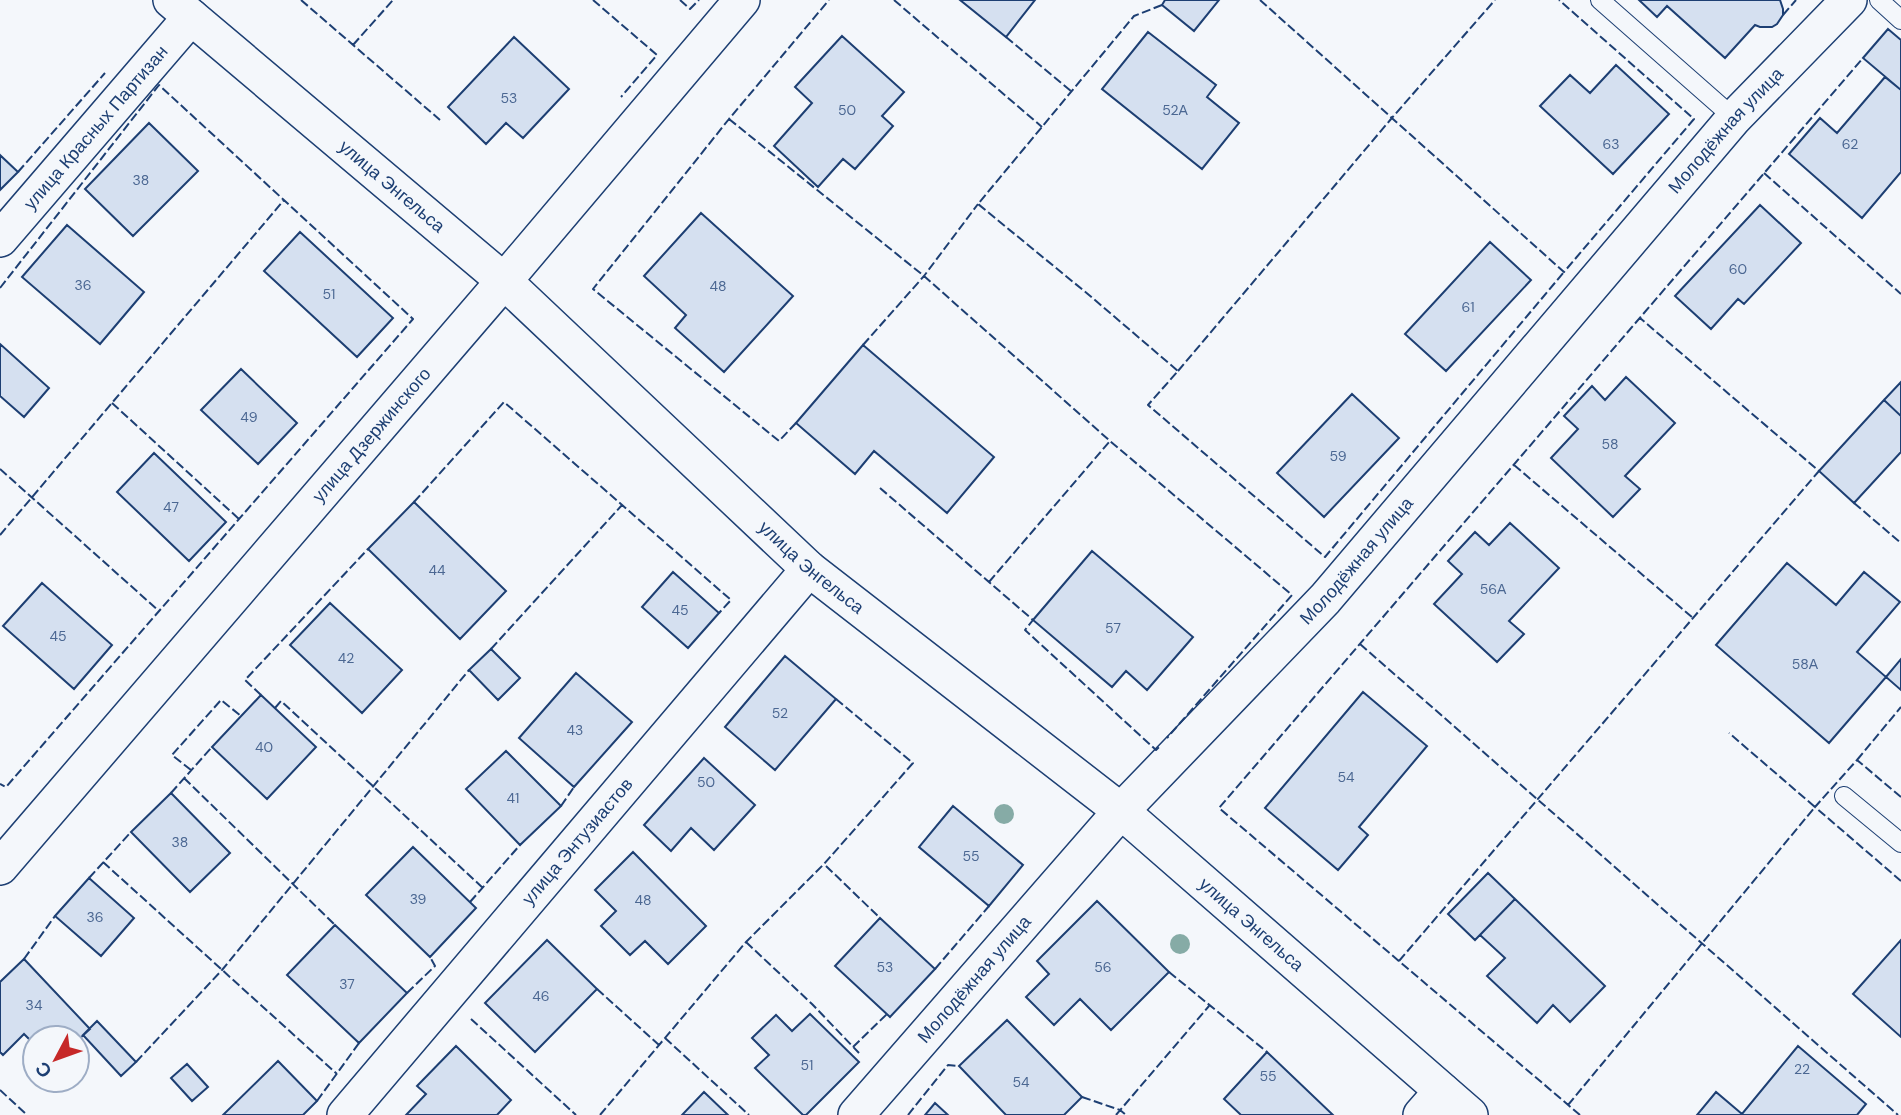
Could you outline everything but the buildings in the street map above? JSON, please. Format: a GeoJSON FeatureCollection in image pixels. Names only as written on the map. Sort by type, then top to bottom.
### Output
{"type":"FeatureCollection","features":[{"type":"Feature","properties":{"kind":"street","name":"улица Дзержинского"},"geometry":{"type":"LineString","coordinates":[[0,867],[742,0]]}},
{"type":"Feature","properties":{"kind":"street","name":"Молодёжная улица"},"geometry":{"type":"LineString","coordinates":[[856,1115],[1121,811],[1325,599],[1734,118],[1849,0]]}},
{"type":"Feature","properties":{"kind":"street","name":"улица Энгельса"},"geometry":{"type":"LineString","coordinates":[[181,8],[504,281],[809,569],[1121,811],[1431,1103],[1470,1115]]}},
{"type":"Feature","properties":{"kind":"street","name":"улица Красных Партизан"},"geometry":{"type":"LineString","coordinates":[[0,239],[181,8]]}},
{"type":"Feature","properties":{"kind":"street","name":"улица Энтузиастов"},"geometry":{"type":"LineString","coordinates":[[345,1115],[809,569]]}},
{"type":"Feature","properties":{"kind":"lane"},"geometry":{"type":"LineString","coordinates":[[1600,0],[1734,118]]}},
{"type":"Feature","properties":{"kind":"lane"},"geometry":{"type":"LineString","coordinates":[[1879,0],[1901,20]]}},
{"type":"Feature","properties":{"kind":"lane"},"geometry":{"type":"LineString","coordinates":[[1844,796],[1901,843]]}},
{"type":"Feature","properties":{"kind":"fence"},"geometry":{"type":"LineString","coordinates":[[301,0],[440,120]]}},
{"type":"Feature","properties":{"kind":"fence"},"geometry":{"type":"LineString","coordinates":[[353,45],[393,0]]}},
{"type":"Feature","properties":{"kind":"fence"},"geometry":{"type":"LineString","coordinates":[[593,0],[657,55],[621,97]]}},
{"type":"Feature","properties":{"kind":"fence"},"geometry":{"type":"LineString","coordinates":[[680,0],[690,9],[699,0]]}},
{"type":"Feature","properties":{"kind":"fence"},"geometry":{"type":"LineString","coordinates":[[796,423],[779,441],[593,289],[729,119],[829,0]]}},
{"type":"Feature","properties":{"kind":"fence"},"geometry":{"type":"LineString","coordinates":[[894,0],[1042,127]]}},
{"type":"Feature","properties":{"kind":"fence"},"geometry":{"type":"LineString","coordinates":[[1260,0],[1564,272],[1694,119],[1559,0]]}},
{"type":"Feature","properties":{"kind":"fence"},"geometry":{"type":"LineString","coordinates":[[1178,371],[1495,0]]}},
{"type":"Feature","properties":{"kind":"fence"},"geometry":{"type":"LineString","coordinates":[[1783,15],[1796,0]]}},
{"type":"Feature","properties":{"kind":"fence"},"geometry":{"type":"LineString","coordinates":[[1162,5],[1134,16],[978,204],[1178,371],[1148,405],[1325,557],[1564,272]]}},
{"type":"Feature","properties":{"kind":"fence"},"geometry":{"type":"LineString","coordinates":[[1006,37],[1071,91]]}},
{"type":"Feature","properties":{"kind":"fence"},"geometry":{"type":"LineString","coordinates":[[1580,1115],[1219,808],[1863,58]]}},
{"type":"Feature","properties":{"kind":"fence"},"geometry":{"type":"LineString","coordinates":[[18,172],[105,73]]}},
{"type":"Feature","properties":{"kind":"fence"},"geometry":{"type":"LineString","coordinates":[[0,288],[159,85],[413,319],[6,787],[0,784]]}},
{"type":"Feature","properties":{"kind":"fence"},"geometry":{"type":"LineString","coordinates":[[729,119],[924,276],[1110,441],[1292,595],[1167,738]]}},
{"type":"Feature","properties":{"kind":"fence"},"geometry":{"type":"LineString","coordinates":[[1764,173],[1901,294]]}},
{"type":"Feature","properties":{"kind":"fence"},"geometry":{"type":"LineString","coordinates":[[0,535],[284,200]]}},
{"type":"Feature","properties":{"kind":"fence"},"geometry":{"type":"LineString","coordinates":[[863,345],[924,276],[978,204]]}},
{"type":"Feature","properties":{"kind":"fence"},"geometry":{"type":"LineString","coordinates":[[1399,961],[1819,471],[1640,318]]}},
{"type":"Feature","properties":{"kind":"fence"},"geometry":{"type":"LineString","coordinates":[[414,502],[504,402],[731,600],[719,613]]}},
{"type":"Feature","properties":{"kind":"fence"},"geometry":{"type":"LineString","coordinates":[[112,403],[239,519]]}},
{"type":"Feature","properties":{"kind":"fence"},"geometry":{"type":"LineString","coordinates":[[989,582],[1110,441]]}},
{"type":"Feature","properties":{"kind":"fence"},"geometry":{"type":"LineString","coordinates":[[1514,465],[1693,618]]}},
{"type":"Feature","properties":{"kind":"fence"},"geometry":{"type":"LineString","coordinates":[[0,469],[159,611]]}},
{"type":"Feature","properties":{"kind":"fence"},"geometry":{"type":"LineString","coordinates":[[880,488],[1033,620],[1025,630],[1156,750],[1160,746]]}},
{"type":"Feature","properties":{"kind":"fence"},"geometry":{"type":"LineString","coordinates":[[1854,503],[1901,543]]}},
{"type":"Feature","properties":{"kind":"fence"},"geometry":{"type":"LineString","coordinates":[[491,649],[622,505]]}},
{"type":"Feature","properties":{"kind":"fence"},"geometry":{"type":"LineString","coordinates":[[261,695],[245,680],[368,549]]}},
{"type":"Feature","properties":{"kind":"fence"},"geometry":{"type":"LineString","coordinates":[[1360,644],[1898,1115]]}},
{"type":"Feature","properties":{"kind":"fence"},"geometry":{"type":"LineString","coordinates":[[136,1062],[222,970],[469,670]]}},
{"type":"Feature","properties":{"kind":"fence"},"geometry":{"type":"LineString","coordinates":[[836,699],[913,763],[824,864],[880,918]]}},
{"type":"Feature","properties":{"kind":"fence"},"geometry":{"type":"LineString","coordinates":[[191,770],[172,755],[221,700],[241,716]]}},
{"type":"Feature","properties":{"kind":"fence"},"geometry":{"type":"LineString","coordinates":[[275,708],[281,701],[483,888]]}},
{"type":"Feature","properties":{"kind":"fence"},"geometry":{"type":"LineString","coordinates":[[1857,760],[1901,707]]}},
{"type":"Feature","properties":{"kind":"fence"},"geometry":{"type":"LineString","coordinates":[[1568,1105],[1815,807],[1729,733]]}},
{"type":"Feature","properties":{"kind":"fence"},"geometry":{"type":"LineString","coordinates":[[171,793],[212,747]]}},
{"type":"Feature","properties":{"kind":"fence"},"geometry":{"type":"LineString","coordinates":[[1901,797],[1857,760],[1815,807],[1901,881]]}},
{"type":"Feature","properties":{"kind":"fence"},"geometry":{"type":"LineString","coordinates":[[184,778],[335,925]]}},
{"type":"Feature","properties":{"kind":"fence"},"geometry":{"type":"LineString","coordinates":[[561,806],[574,787]]}},
{"type":"Feature","properties":{"kind":"fence"},"geometry":{"type":"LineString","coordinates":[[89,878],[131,832]]}},
{"type":"Feature","properties":{"kind":"fence"},"geometry":{"type":"LineString","coordinates":[[470,902],[520,845]]}},
{"type":"Feature","properties":{"kind":"fence"},"geometry":{"type":"LineString","coordinates":[[103,862],[337,1074]]}},
{"type":"Feature","properties":{"kind":"fence"},"geometry":{"type":"LineString","coordinates":[[600,1115],[746,942],[824,864]]}},
{"type":"Feature","properties":{"kind":"fence"},"geometry":{"type":"LineString","coordinates":[[935,969],[989,906]]}},
{"type":"Feature","properties":{"kind":"fence"},"geometry":{"type":"LineString","coordinates":[[24,959],[55,916]]}},
{"type":"Feature","properties":{"kind":"fence"},"geometry":{"type":"LineString","coordinates":[[746,942],[859,1053]]}},
{"type":"Feature","properties":{"kind":"fence"},"geometry":{"type":"LineString","coordinates":[[407,993],[435,966],[430,957]]}},
{"type":"Feature","properties":{"kind":"fence"},"geometry":{"type":"LineString","coordinates":[[1169,972],[1267,1052]]}},
{"type":"Feature","properties":{"kind":"fence"},"geometry":{"type":"LineString","coordinates":[[597,989],[659,1045]]}},
{"type":"Feature","properties":{"kind":"fence"},"geometry":{"type":"LineString","coordinates":[[1116,1115],[1209,1006]]}},
{"type":"Feature","properties":{"kind":"fence"},"geometry":{"type":"LineString","coordinates":[[853,1047],[887,1014]]}},
{"type":"Feature","properties":{"kind":"fence"},"geometry":{"type":"LineString","coordinates":[[471,1019],[576,1115]]}},
{"type":"Feature","properties":{"kind":"fence"},"geometry":{"type":"LineString","coordinates":[[665,1038],[749,1115]]}},
{"type":"Feature","properties":{"kind":"fence"},"geometry":{"type":"LineString","coordinates":[[317,1101],[359,1043]]}},
{"type":"Feature","properties":{"kind":"fence"},"geometry":{"type":"LineString","coordinates":[[908,1115],[948,1065],[959,1066]]}},
{"type":"Feature","properties":{"kind":"fence"},"geometry":{"type":"LineString","coordinates":[[0,1090],[27,1115]]}},
{"type":"Feature","properties":{"kind":"fence"},"geometry":{"type":"LineString","coordinates":[[1082,1097],[1120,1110],[1126,1115]]}}]}
